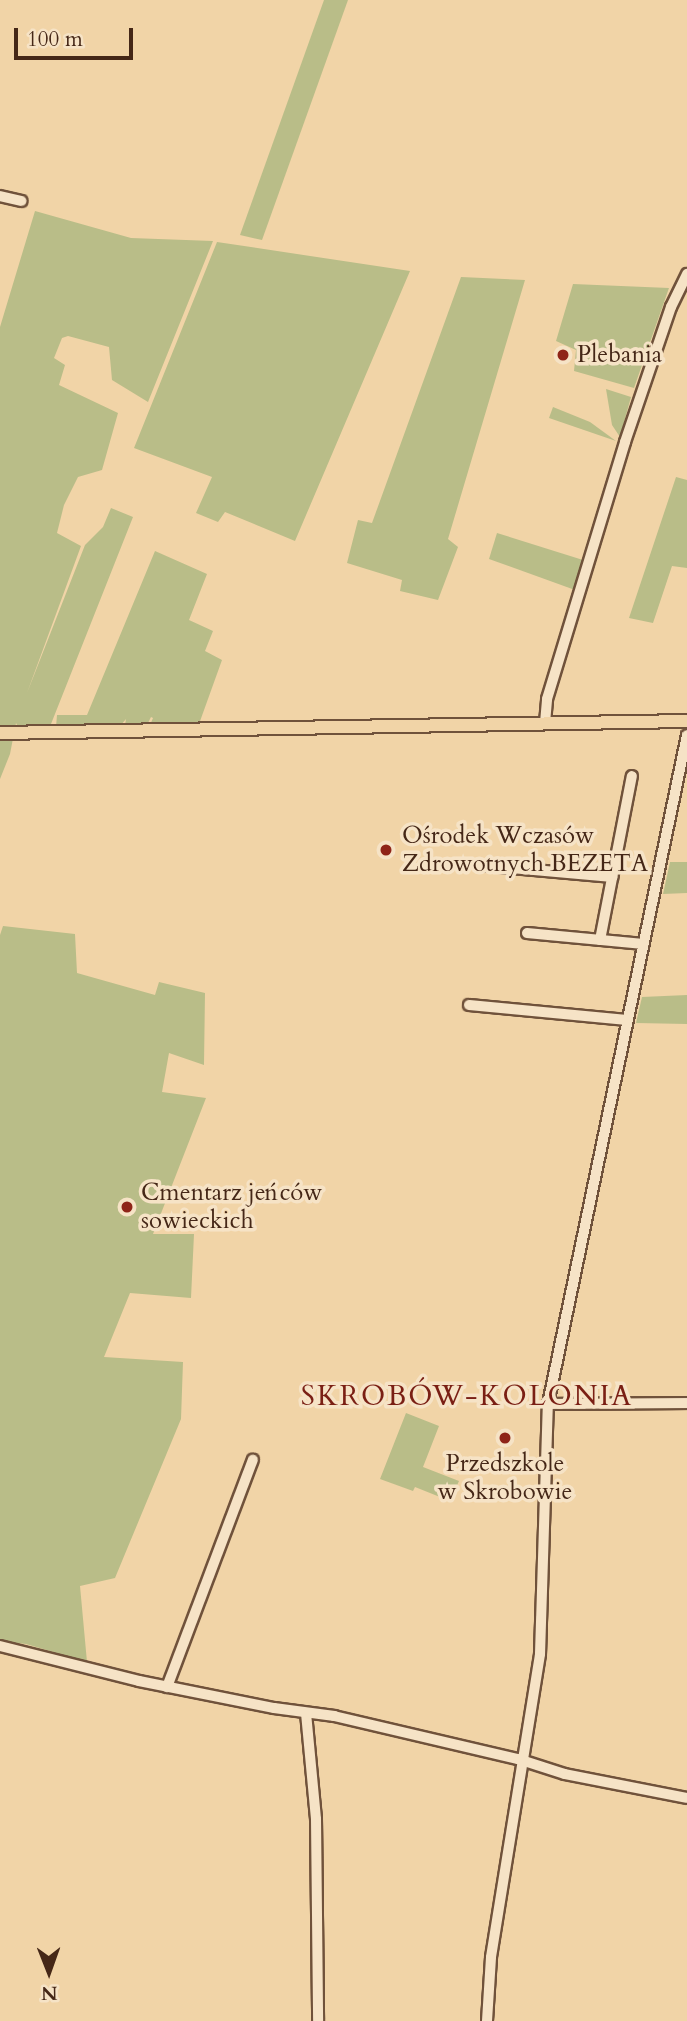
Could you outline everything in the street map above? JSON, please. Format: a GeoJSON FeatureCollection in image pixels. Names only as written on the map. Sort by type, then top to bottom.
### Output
{"type":"FeatureCollection","features":[{"type":"Feature","properties":{"kind":"main road"},"geometry":{"type":"LineString","coordinates":[[0,733],[687,721]]}},
{"type":"Feature","properties":{"kind":"street"},"geometry":{"type":"LineString","coordinates":[[0,196],[21,201]]}},
{"type":"Feature","properties":{"kind":"street"},"geometry":{"type":"LineString","coordinates":[[545,723],[547,699],[625,442],[671,306],[687,274]]}},
{"type":"Feature","properties":{"kind":"street"},"geometry":{"type":"LineString","coordinates":[[487,2021],[491,1957],[543,1621],[548,1404],[687,735]]}},
{"type":"Feature","properties":{"kind":"street"},"geometry":{"type":"LineString","coordinates":[[600,940],[632,776]]}},
{"type":"Feature","properties":{"kind":"street"},"geometry":{"type":"LineString","coordinates":[[489,866],[613,877]]}},
{"type":"Feature","properties":{"kind":"street"},"geometry":{"type":"LineString","coordinates":[[527,933],[643,944]]}},
{"type":"Feature","properties":{"kind":"street"},"geometry":{"type":"LineString","coordinates":[[468,1005],[627,1020]]}},
{"type":"Feature","properties":{"kind":"street"},"geometry":{"type":"LineString","coordinates":[[548,1404],[687,1403]]}},
{"type":"Feature","properties":{"kind":"street"},"geometry":{"type":"LineString","coordinates":[[167,1687],[253,1460]]}},
{"type":"Feature","properties":{"kind":"street"},"geometry":{"type":"LineString","coordinates":[[0,1646],[167,1687],[404,1732],[523,1762],[687,1798]]}},
{"type":"Feature","properties":{"kind":"street"},"geometry":{"type":"LineString","coordinates":[[306,1713],[316,1819],[318,2021]]}},
{"type":"Feature","properties":{"kind":"green space"},"geometry":{"type":"Polygon","coordinates":[[[324,0],[348,0],[262,240],[240,235],[324,0]]]}},
{"type":"Feature","properties":{"kind":"green space"},"geometry":{"type":"Polygon","coordinates":[[[35,211],[131,238],[213,241],[148,402],[112,380],[109,347],[68,336],[62,338],[54,358],[65,365],[59,385],[118,413],[102,470],[78,477],[64,505],[57,533],[81,546],[27,693],[85,545],[103,527],[111,508],[133,517],[51,724],[48,727],[18,727],[16,723],[10,754],[0,779],[0,327],[35,211]]]}},
{"type":"Feature","properties":{"kind":"green space"},"geometry":{"type":"Polygon","coordinates":[[[217,242],[410,271],[295,541],[225,512],[218,522],[196,513],[212,477],[134,448],[217,242]]]}},
{"type":"Feature","properties":{"kind":"green space"},"geometry":{"type":"Polygon","coordinates":[[[461,277],[525,280],[448,539],[458,547],[438,600],[400,591],[402,580],[347,563],[358,520],[372,523],[461,277]]]}},
{"type":"Feature","properties":{"kind":"green space"},"geometry":{"type":"Polygon","coordinates":[[[573,284],[669,288],[634,388],[574,371],[576,350],[556,341],[573,284]]]}},
{"type":"Feature","properties":{"kind":"green space"},"geometry":{"type":"Polygon","coordinates":[[[606,389],[631,397],[620,437],[612,425],[606,389]]]}},
{"type":"Feature","properties":{"kind":"green space"},"geometry":{"type":"Polygon","coordinates":[[[553,407],[590,422],[616,441],[549,418],[553,407]]]}},
{"type":"Feature","properties":{"kind":"green space"},"geometry":{"type":"Polygon","coordinates":[[[676,477],[687,480],[687,568],[672,566],[653,623],[629,618],[676,477]]]}},
{"type":"Feature","properties":{"kind":"green space"},"geometry":{"type":"Polygon","coordinates":[[[497,533],[583,560],[575,590],[489,559],[497,533]]]}},
{"type":"Feature","properties":{"kind":"green space"},"geometry":{"type":"Polygon","coordinates":[[[155,551],[207,574],[189,620],[213,631],[205,651],[222,660],[199,724],[150,725],[153,718],[151,717],[147,725],[125,725],[126,719],[120,726],[56,727],[57,715],[87,715],[155,551]]]}},
{"type":"Feature","properties":{"kind":"green space"},"geometry":{"type":"Polygon","coordinates":[[[670,862],[687,862],[687,893],[663,894],[670,862]]]}},
{"type":"Feature","properties":{"kind":"green space"},"geometry":{"type":"Polygon","coordinates":[[[3,926],[75,934],[77,973],[155,995],[159,982],[205,993],[204,1065],[169,1053],[162,1092],[206,1098],[153,1234],[194,1234],[191,1298],[130,1293],[104,1357],[183,1362],[181,1419],[115,1578],[80,1586],[87,1662],[26,1644],[0,1641],[0,935],[3,926]]]}},
{"type":"Feature","properties":{"kind":"green space"},"geometry":{"type":"Polygon","coordinates":[[[687,995],[687,1024],[636,1023],[642,997],[687,995]]]}},
{"type":"Feature","properties":{"kind":"green space"},"geometry":{"type":"Polygon","coordinates":[[[406,1413],[439,1426],[423,1467],[459,1481],[450,1501],[415,1487],[413,1491],[380,1479],[406,1413]]]}},
{"type":"Feature","properties":{"kind":"place","name":"Plebania"},"geometry":{"type":"Point","coordinates":[563,355]}},
{"type":"Feature","properties":{"kind":"place","name":"Ośrodek Wczasów Zdrowotnych BEZETA"},"geometry":{"type":"Point","coordinates":[386,850]}},
{"type":"Feature","properties":{"kind":"place","name":"Cmentarz jeńców sowieckich"},"geometry":{"type":"Point","coordinates":[127,1207]}},
{"type":"Feature","properties":{"kind":"place","name":"Przedszkole w Skrobowie"},"geometry":{"type":"Point","coordinates":[505,1438]}},
{"type":"Feature","properties":{"kind":"district","name":"SKROBÓW-KOLONIA"},"geometry":{"type":"Point","coordinates":[467,1396]}}]}
